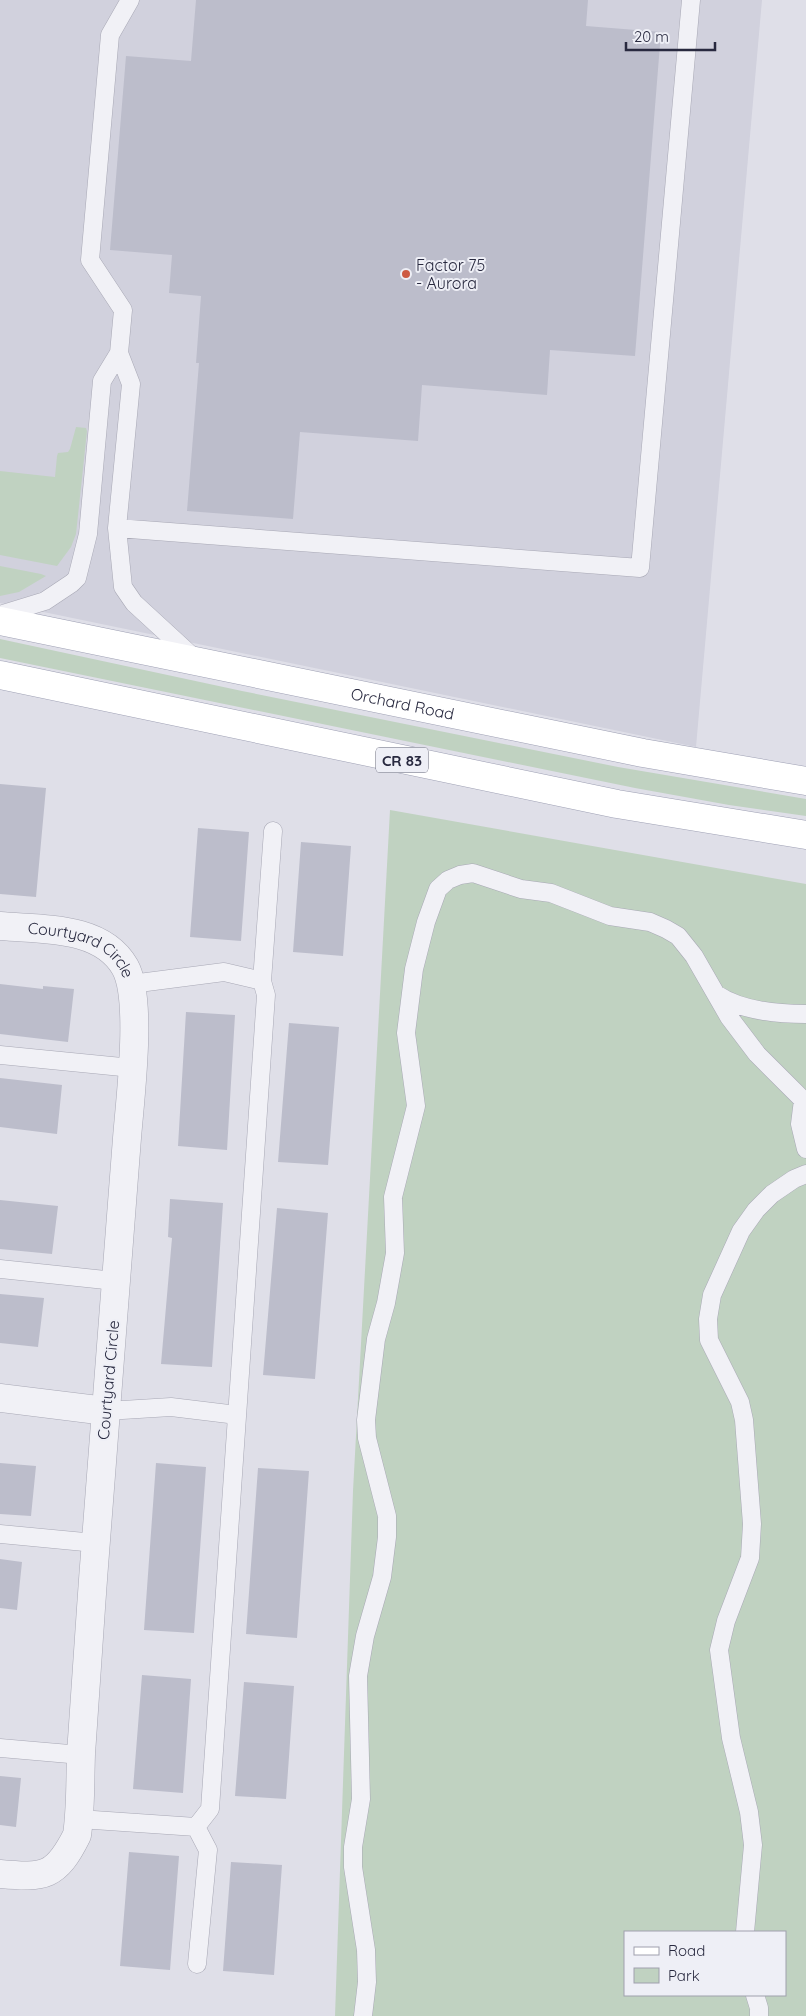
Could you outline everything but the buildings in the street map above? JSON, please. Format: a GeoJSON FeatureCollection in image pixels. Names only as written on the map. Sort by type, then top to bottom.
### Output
{"type":"FeatureCollection","features":[{"type":"Feature","properties":{"kind":"main road","name":"Orchard Road"},"geometry":{"type":"LineString","coordinates":[[0,621],[642,753],[806,781]]}},
{"type":"Feature","properties":{"kind":"main road","name":"CR 83"},"geometry":{"type":"LineString","coordinates":[[0,675],[617,804],[806,835]]}},
{"type":"Feature","properties":{"kind":"street","name":"Courtyard Circle"},"geometry":{"type":"LineString","coordinates":[[0,926],[72,932],[92,938],[109,950],[124,966],[131,984],[134,1002],[132,1068],[106,1411],[99,1474],[77,1835],[67,1855],[56,1868],[39,1876],[0,1874]]}},
{"type":"Feature","properties":{"kind":"street"},"geometry":{"type":"LineString","coordinates":[[0,1398],[106,1411]]}},
{"type":"Feature","properties":{"kind":"lane"},"geometry":{"type":"LineString","coordinates":[[0,615],[45,601],[61,592],[77,578],[88,534],[102,381],[119,353],[123,310],[90,260],[110,35],[130,0]]}},
{"type":"Feature","properties":{"kind":"lane"},"geometry":{"type":"LineString","coordinates":[[118,528],[640,568],[691,0]]}},
{"type":"Feature","properties":{"kind":"lane"},"geometry":{"type":"LineString","coordinates":[[119,353],[131,384],[118,528],[123,587],[134,603],[197,662]]}},
{"type":"Feature","properties":{"kind":"lane"},"geometry":{"type":"LineString","coordinates":[[196,1827],[210,1808],[266,995],[262,980],[273,830]]}},
{"type":"Feature","properties":{"kind":"lane"},"geometry":{"type":"LineString","coordinates":[[363,2016],[368,1982],[366,1950],[353,1866],[353,1847],[361,1799],[358,1676],[365,1636],[382,1577],[387,1538],[387,1516],[367,1438],[366,1420],[376,1339],[386,1302],[394,1253],[392,1197],[416,1106],[406,1033],[414,969],[426,922],[438,889],[448,880],[460,875],[473,873],[521,889],[560,896],[610,916],[650,922],[666,928],[678,936],[694,956],[729,1017],[757,1054],[804,1101],[800,1124],[806,1148]]}},
{"type":"Feature","properties":{"kind":"lane"},"geometry":{"type":"LineString","coordinates":[[131,984],[224,972],[262,980]]}},
{"type":"Feature","properties":{"kind":"lane"},"geometry":{"type":"LineString","coordinates":[[714,992],[729,1003],[746,1008],[806,1014]]}},
{"type":"Feature","properties":{"kind":"lane"},"geometry":{"type":"LineString","coordinates":[[0,1055],[132,1068]]}},
{"type":"Feature","properties":{"kind":"lane"},"geometry":{"type":"LineString","coordinates":[[745,1931],[753,1845],[748,1812],[731,1738],[718,1650],[726,1621],[750,1558],[752,1524],[744,1420],[740,1402],[709,1340],[708,1319],[712,1295],[741,1231],[756,1210],[772,1194],[794,1179],[806,1174]]}},
{"type":"Feature","properties":{"kind":"lane"},"geometry":{"type":"LineString","coordinates":[[0,1269],[115,1281]]}},
{"type":"Feature","properties":{"kind":"lane"},"geometry":{"type":"LineString","coordinates":[[106,1411],[170,1407],[238,1415]]}},
{"type":"Feature","properties":{"kind":"lane"},"geometry":{"type":"LineString","coordinates":[[0,1534],[95,1543]]}},
{"type":"Feature","properties":{"kind":"lane"},"geometry":{"type":"LineString","coordinates":[[0,1748],[81,1755]]}},
{"type":"Feature","properties":{"kind":"lane"},"geometry":{"type":"LineString","coordinates":[[79,1819],[196,1827]]}},
{"type":"Feature","properties":{"kind":"lane"},"geometry":{"type":"LineString","coordinates":[[196,1827],[208,1850],[197,1964]]}},
{"type":"Feature","properties":{"kind":"lane"},"geometry":{"type":"LineString","coordinates":[[755,1996],[759,2016]]}},
{"type":"Feature","properties":{"kind":"shaded area"},"geometry":{"type":"Polygon","coordinates":[[[0,0],[762,0],[696,747],[0,603],[0,0]]]}},
{"type":"Feature","properties":{"kind":"green space"},"geometry":{"type":"Polygon","coordinates":[[[76,427],[86,428],[87,431],[76,534],[71,547],[57,566],[0,555],[0,471],[55,477],[58,453],[68,452],[76,427]]]}},
{"type":"Feature","properties":{"kind":"green space"},"geometry":{"type":"Polygon","coordinates":[[[0,566],[46,576],[19,592],[0,596],[0,566]]]}},
{"type":"Feature","properties":{"kind":"green space"},"geometry":{"type":"Polygon","coordinates":[[[0,639],[242,691],[618,767],[806,799],[806,816],[729,805],[635,788],[0,658],[0,639]]]}},
{"type":"Feature","properties":{"kind":"green space"},"geometry":{"type":"Polygon","coordinates":[[[390,810],[806,884],[806,2016],[335,2016],[353,1491],[390,810]]]}},
{"type":"Feature","properties":{"kind":"place","name":"Factor 75 - Aurora"},"geometry":{"type":"Point","coordinates":[406,274]}}]}
